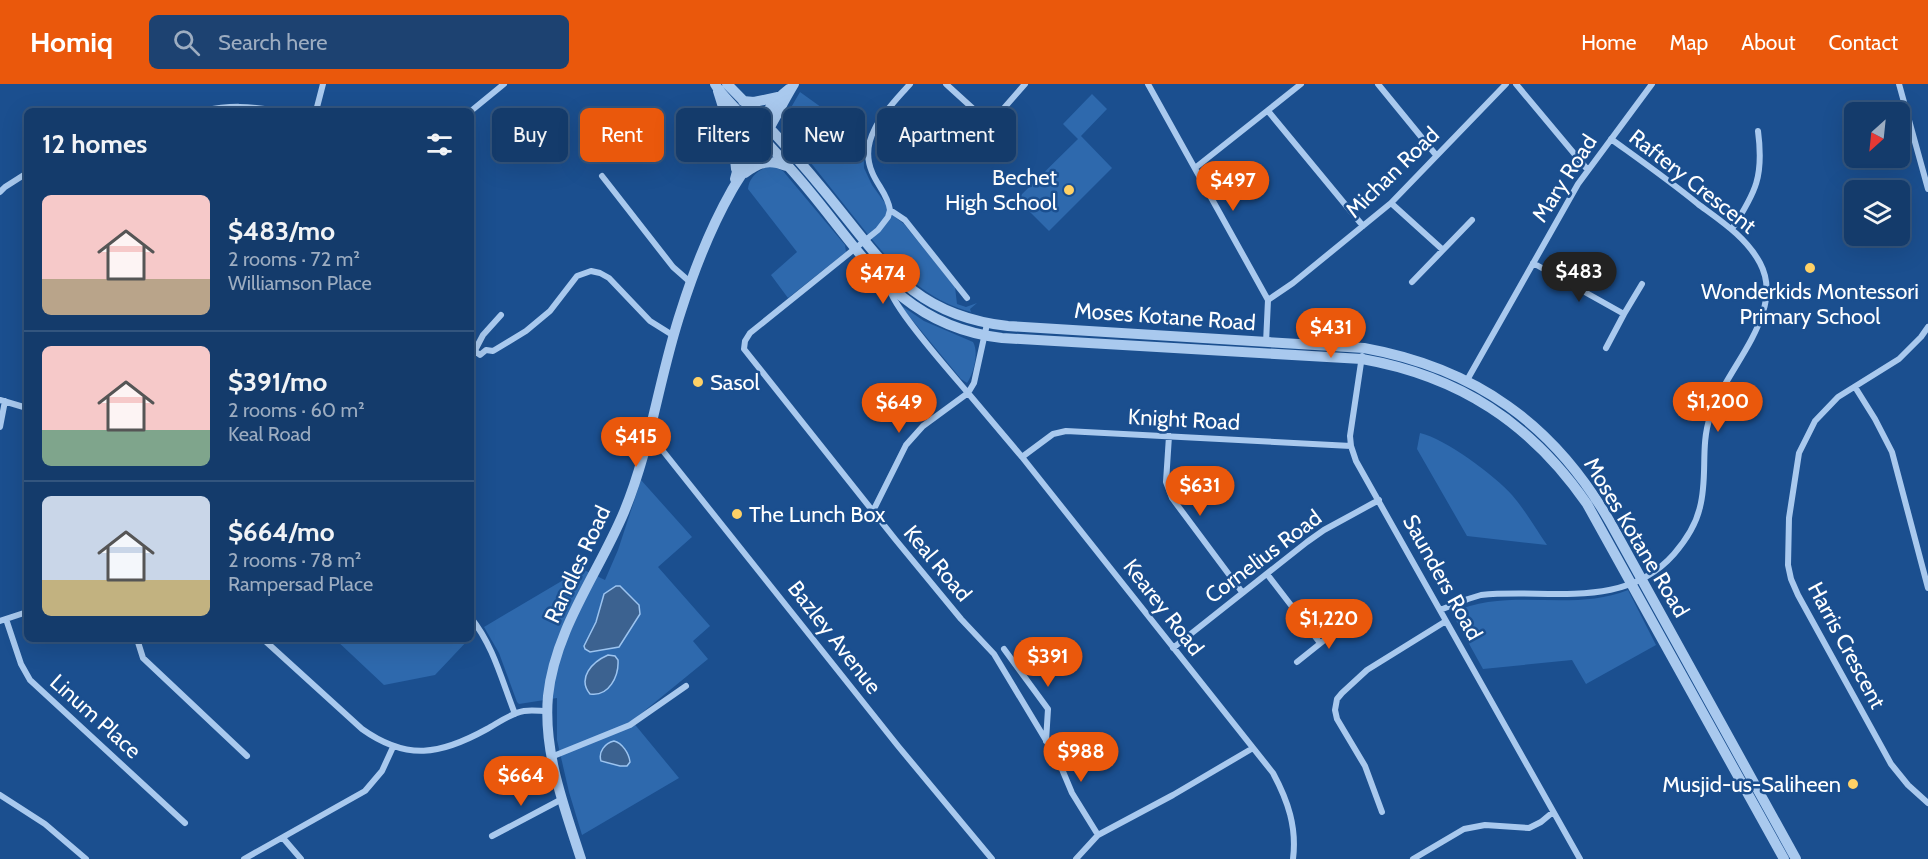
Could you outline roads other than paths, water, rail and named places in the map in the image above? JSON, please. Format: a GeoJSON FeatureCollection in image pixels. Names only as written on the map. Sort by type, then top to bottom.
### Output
{"type":"FeatureCollection","features":[{"type":"Feature","properties":{"kind":"street"},"geometry":{"type":"LineString","coordinates":[[317,108],[323,84]]}},
{"type":"Feature","properties":{"kind":"street"},"geometry":{"type":"LineString","coordinates":[[474,109],[504,84]]}},
{"type":"Feature","properties":{"kind":"street"},"geometry":{"type":"LineString","coordinates":[[910,84],[874,128],[869,144],[870,169],[890,210],[905,220],[913,229],[967,297]]}},
{"type":"Feature","properties":{"kind":"street"},"geometry":{"type":"LineString","coordinates":[[946,84],[972,108]]}},
{"type":"Feature","properties":{"kind":"street"},"geometry":{"type":"LineString","coordinates":[[1004,108],[1025,84]]}},
{"type":"Feature","properties":{"kind":"street"},"geometry":{"type":"LineString","coordinates":[[1148,84],[1268,300],[1266,347]]}},
{"type":"Feature","properties":{"kind":"street"},"geometry":{"type":"LineString","coordinates":[[1195,168],[1301,84]]}},
{"type":"Feature","properties":{"kind":"street"},"geometry":{"type":"LineString","coordinates":[[1378,84],[1436,155]]}},
{"type":"Feature","properties":{"kind":"street","name":"Michan Road"},"geometry":{"type":"LineString","coordinates":[[1268,300],[1391,203],[1506,84]]}},
{"type":"Feature","properties":{"kind":"street"},"geometry":{"type":"LineString","coordinates":[[1516,84],[1587,170]]}},
{"type":"Feature","properties":{"kind":"street","name":"Mary Road"},"geometry":{"type":"LineString","coordinates":[[1465,386],[1587,170],[1652,84]]}},
{"type":"Feature","properties":{"kind":"street"},"geometry":{"type":"LineString","coordinates":[[1899,84],[1928,189]]}},
{"type":"Feature","properties":{"kind":"street"},"geometry":{"type":"LineString","coordinates":[[720,85],[740,174],[766,162],[775,162],[789,167]]}},
{"type":"Feature","properties":{"kind":"street","name":"Moses Kotane Road"},"geometry":{"type":"LineString","coordinates":[[720,85],[749,108]]}},
{"type":"Feature","properties":{"kind":"street","name":"Moses Kotane Road"},"geometry":{"type":"LineString","coordinates":[[720,85],[738,108]]}},
{"type":"Feature","properties":{"kind":"street","name":"Randles Road"},"geometry":{"type":"LineString","coordinates":[[770,108],[778,97],[794,85]]}},
{"type":"Feature","properties":{"kind":"street","name":"Randles Road"},"geometry":{"type":"LineString","coordinates":[[771,125],[794,85]]}},
{"type":"Feature","properties":{"kind":"street"},"geometry":{"type":"LineString","coordinates":[[742,101],[754,102],[778,97]]}},
{"type":"Feature","properties":{"kind":"street"},"geometry":{"type":"LineString","coordinates":[[215,108],[223,106],[254,108]]}},
{"type":"Feature","properties":{"kind":"street"},"geometry":{"type":"LineString","coordinates":[[1268,111],[1363,226]]}},
{"type":"Feature","properties":{"kind":"street"},"geometry":{"type":"LineString","coordinates":[[1732,229],[1758,183],[1761,160],[1758,130]]}},
{"type":"Feature","properties":{"kind":"street","name":"Moses Kotane Road"},"geometry":{"type":"LineString","coordinates":[[771,131],[797,159],[889,287],[913,306],[936,319],[964,331],[984,336],[1266,347]]}},
{"type":"Feature","properties":{"kind":"street","name":"Raftery Crescent"},"geometry":{"type":"LineString","coordinates":[[1440,610],[1481,596],[1577,595],[1614,590],[1637,582],[1658,570],[1686,540],[1696,521],[1704,483],[1705,436],[1710,415],[1759,322],[1765,305],[1766,280],[1750,248],[1732,229],[1611,139]]}},
{"type":"Feature","properties":{"kind":"street","name":"Moses Kotane Road"},"geometry":{"type":"LineString","coordinates":[[771,148],[860,244],[896,278],[924,300],[949,313],[987,324],[1363,354],[1424,363],[1465,386],[1506,404],[1532,424],[1559,450],[1589,487],[1637,582],[1708,711],[1796,859]]}},
{"type":"Feature","properties":{"kind":"street"},"geometry":{"type":"LineString","coordinates":[[1920,157],[1928,155]]}},
{"type":"Feature","properties":{"kind":"street","name":"Randles Road"},"geometry":{"type":"LineString","coordinates":[[581,859],[562,799],[548,740],[547,711],[551,674],[558,650],[625,512],[645,452],[690,282],[744,162]]}},
{"type":"Feature","properties":{"kind":"street","name":"Randles Road"},"geometry":{"type":"LineString","coordinates":[[740,174],[748,162]]}},
{"type":"Feature","properties":{"kind":"street"},"geometry":{"type":"LineString","coordinates":[[0,192],[24,174]]}},
{"type":"Feature","properties":{"kind":"street"},"geometry":{"type":"LineString","coordinates":[[602,177],[673,267],[690,282]]}},
{"type":"Feature","properties":{"kind":"street"},"geometry":{"type":"LineString","coordinates":[[1391,203],[1443,250]]}},
{"type":"Feature","properties":{"kind":"street","name":"Keal Road"},"geometry":{"type":"LineString","coordinates":[[890,210],[882,225],[750,333],[745,341],[744,349],[961,619],[994,654],[1059,762],[1072,793],[1098,835]]}},
{"type":"Feature","properties":{"kind":"street"},"geometry":{"type":"LineString","coordinates":[[1412,282],[1472,220]]}},
{"type":"Feature","properties":{"kind":"street"},"geometry":{"type":"LineString","coordinates":[[1533,263],[1624,314]]}},
{"type":"Feature","properties":{"kind":"street"},"geometry":{"type":"LineString","coordinates":[[474,355],[480,355],[486,350],[493,351],[526,331],[550,311],[577,276],[591,271],[609,278],[650,321],[674,336]]}},
{"type":"Feature","properties":{"kind":"street"},"geometry":{"type":"LineString","coordinates":[[1606,348],[1642,284]]}},
{"type":"Feature","properties":{"kind":"street","name":"Kearey Road"},"geometry":{"type":"LineString","coordinates":[[889,287],[891,297],[903,313],[1022,457],[1273,772],[1286,796],[1293,824],[1293,859]]}},
{"type":"Feature","properties":{"kind":"street"},"geometry":{"type":"LineString","coordinates":[[474,353],[483,335],[501,315]]}},
{"type":"Feature","properties":{"kind":"street"},"geometry":{"type":"LineString","coordinates":[[873,511],[913,435],[968,393],[974,383],[987,324]]}},
{"type":"Feature","properties":{"kind":"street","name":"Harris Crescent"},"geometry":{"type":"LineString","coordinates":[[1928,327],[1921,338],[1899,359],[1838,397],[1822,412],[1807,434],[1800,453],[1789,518],[1788,565],[1791,579],[1806,612],[1883,752],[1900,776],[1928,803]]}},
{"type":"Feature","properties":{"kind":"street","name":"Saunders Road"},"geometry":{"type":"LineString","coordinates":[[1363,354],[1352,425],[1351,446],[1356,461],[1580,859]]}},
{"type":"Feature","properties":{"kind":"street"},"geometry":{"type":"LineString","coordinates":[[1855,387],[1892,452],[1928,588]]}},
{"type":"Feature","properties":{"kind":"street"},"geometry":{"type":"LineString","coordinates":[[0,427],[3,401],[24,407]]}},
{"type":"Feature","properties":{"kind":"street","name":"Knight Road"},"geometry":{"type":"LineString","coordinates":[[1022,457],[1053,434],[1066,431],[1351,446]]}},
{"type":"Feature","properties":{"kind":"street"},"geometry":{"type":"LineString","coordinates":[[1169,436],[1166,482],[1172,498],[1242,592]]}},
{"type":"Feature","properties":{"kind":"street","name":"Bazley Avenue"},"geometry":{"type":"LineString","coordinates":[[648,441],[663,451],[992,859]]}},
{"type":"Feature","properties":{"kind":"street"},"geometry":{"type":"LineString","coordinates":[[627,450],[637,454],[645,452]]}},
{"type":"Feature","properties":{"kind":"street","name":"Cornelius Road"},"geometry":{"type":"LineString","coordinates":[[1173,648],[1324,530],[1378,500]]}},
{"type":"Feature","properties":{"kind":"street"},"geometry":{"type":"LineString","coordinates":[[1267,574],[1320,643]]}},
{"type":"Feature","properties":{"kind":"street"},"geometry":{"type":"LineString","coordinates":[[3,620],[24,613]]}},
{"type":"Feature","properties":{"kind":"street","name":"Linum Place"},"geometry":{"type":"LineString","coordinates":[[3,620],[30,680],[185,823]]}},
{"type":"Feature","properties":{"kind":"street"},"geometry":{"type":"LineString","coordinates":[[1382,812],[1365,766],[1337,719],[1335,711],[1337,699],[1367,670],[1446,621]]}},
{"type":"Feature","properties":{"kind":"street"},"geometry":{"type":"LineString","coordinates":[[474,622],[491,652],[515,714]]}},
{"type":"Feature","properties":{"kind":"street"},"geometry":{"type":"LineString","coordinates":[[1297,662],[1347,622]]}},
{"type":"Feature","properties":{"kind":"street"},"geometry":{"type":"LineString","coordinates":[[138,642],[143,658],[247,756]]}},
{"type":"Feature","properties":{"kind":"street"},"geometry":{"type":"LineString","coordinates":[[265,642],[362,729],[393,747],[417,752],[447,748],[468,740],[515,714],[525,711],[547,711]]}},
{"type":"Feature","properties":{"kind":"street"},"geometry":{"type":"LineString","coordinates":[[1004,649],[1048,709],[1046,742]]}},
{"type":"Feature","properties":{"kind":"street"},"geometry":{"type":"LineString","coordinates":[[551,757],[630,726],[686,686]]}},
{"type":"Feature","properties":{"kind":"street"},"geometry":{"type":"LineString","coordinates":[[244,859],[369,788],[382,771],[393,747]]}},
{"type":"Feature","properties":{"kind":"street"},"geometry":{"type":"LineString","coordinates":[[1076,859],[1098,835],[1160,803],[1253,748]]}},
{"type":"Feature","properties":{"kind":"street","name":"Moses Kotane Road"},"geometry":{"type":"LineString","coordinates":[[1744,775],[1784,859]]}},
{"type":"Feature","properties":{"kind":"street"},"geometry":{"type":"LineString","coordinates":[[0,795],[45,824],[86,859]]}},
{"type":"Feature","properties":{"kind":"street"},"geometry":{"type":"LineString","coordinates":[[492,836],[562,799]]}},
{"type":"Feature","properties":{"kind":"street"},"geometry":{"type":"LineString","coordinates":[[1413,859],[1464,829],[1485,825],[1529,828],[1553,812]]}},
{"type":"Feature","properties":{"kind":"street"},"geometry":{"type":"LineString","coordinates":[[283,838],[301,859]]}},
{"type":"Feature","properties":{"kind":"place","name":"Bechet High School"},"geometry":{"type":"Point","coordinates":[1069,190]}},
{"type":"Feature","properties":{"kind":"place","name":"Wonderkids Montessori Primary School"},"geometry":{"type":"Point","coordinates":[1810,268]}},
{"type":"Feature","properties":{"kind":"place","name":"Sasol"},"geometry":{"type":"Point","coordinates":[698,382]}},
{"type":"Feature","properties":{"kind":"place","name":"The Lunch Box"},"geometry":{"type":"Point","coordinates":[737,514]}},
{"type":"Feature","properties":{"kind":"place","name":"Musjid-us-Saliheen"},"geometry":{"type":"Point","coordinates":[1853,784]}}]}
